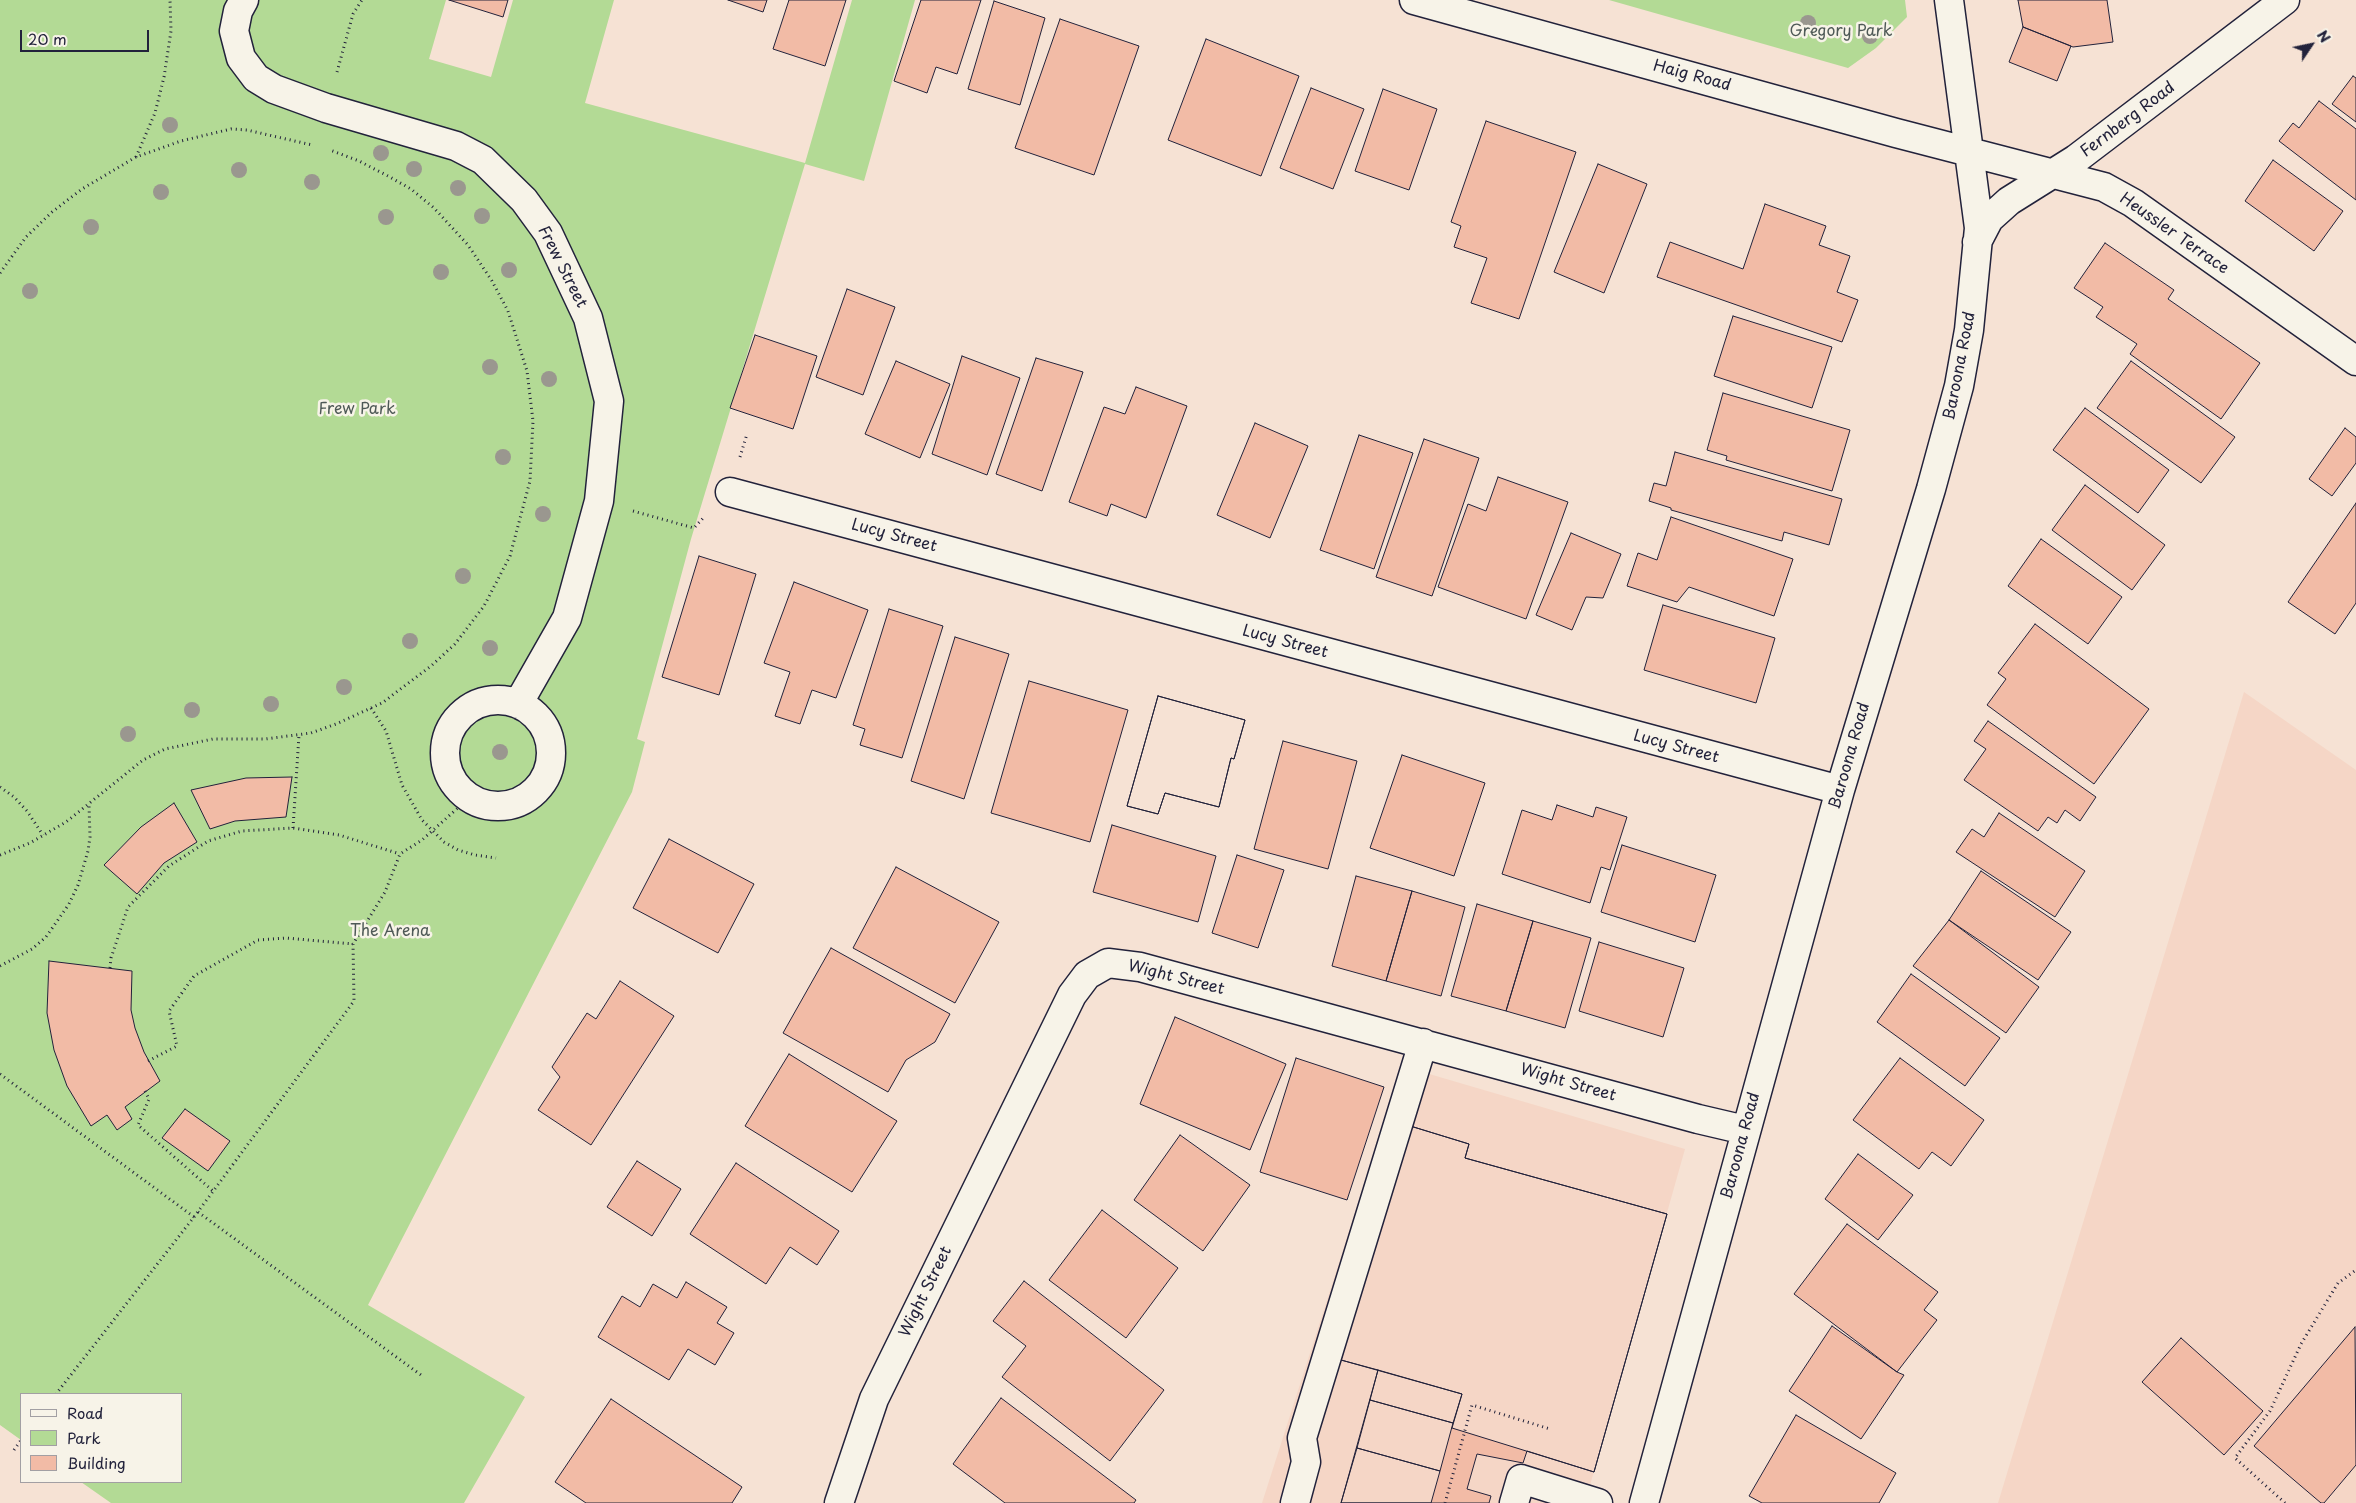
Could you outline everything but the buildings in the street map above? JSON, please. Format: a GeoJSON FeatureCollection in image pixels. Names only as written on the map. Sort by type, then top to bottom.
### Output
{"type":"FeatureCollection","features":[{"type":"Feature","properties":{"kind":"street","name":"Frew Street"},"geometry":{"type":"LineString","coordinates":[[244,0],[238,11],[234,31],[241,58],[256,78],[274,89],[326,108],[456,146],[483,160],[524,200],[548,233],[588,318],[609,401],[599,501],[567,618],[518,704]]}},
{"type":"Feature","properties":{"kind":"street","name":"Haig Road"},"geometry":{"type":"LineString","coordinates":[[1414,0],[1970,152]]}},
{"type":"Feature","properties":{"kind":"street","name":"Baroona Road"},"geometry":{"type":"LineString","coordinates":[[1644,1503],[1840,790],[1953,413],[1969,330],[1979,228],[1949,0]]}},
{"type":"Feature","properties":{"kind":"street","name":"Fernberg Road"},"geometry":{"type":"LineString","coordinates":[[1977,243],[1984,225],[1999,209],[2051,174],[2076,160],[2285,0]]}},
{"type":"Feature","properties":{"kind":"street","name":"Heussler Terrace"},"geometry":{"type":"LineString","coordinates":[[1970,152],[2104,187],[2126,199],[2356,362]]}},
{"type":"Feature","properties":{"kind":"street","name":"Lucy Street"},"geometry":{"type":"LineString","coordinates":[[730,492],[1840,790]]}},
{"type":"Feature","properties":{"kind":"street"},"geometry":{"type":"LineString","coordinates":[[501,700],[518,704],[533,713],[544,727],[550,743],[550,761],[544,778],[534,792],[520,801],[502,806],[485,805],[469,798],[456,786],[447,771],[444,754],[447,737],[455,721],[468,709],[484,702],[501,700]]}},
{"type":"Feature","properties":{"kind":"street","name":"Wight Street"},"geometry":{"type":"LineString","coordinates":[[839,1503],[874,1399],[1072,995],[1087,975],[1108,964],[1132,965],[1698,1119],[1746,1130]]}},
{"type":"Feature","properties":{"kind":"street"},"geometry":{"type":"LineString","coordinates":[[1295,1503],[1306,1462],[1302,1438],[1423,1043]]}},
{"type":"Feature","properties":{"kind":"street"},"geometry":{"type":"LineString","coordinates":[[1518,1491],[1598,1503]]}},
{"type":"Feature","properties":{"kind":"path"},"geometry":{"type":"LineString","coordinates":[[136,157],[155,113],[164,77],[170,31],[170,0]]}},
{"type":"Feature","properties":{"kind":"path"},"geometry":{"type":"LineString","coordinates":[[334,80],[352,14],[362,0]]}},
{"type":"Feature","properties":{"kind":"path"},"geometry":{"type":"LineString","coordinates":[[0,273],[26,237],[52,212],[82,189],[136,157],[181,141],[231,129],[247,130],[316,146]]}},
{"type":"Feature","properties":{"kind":"path"},"geometry":{"type":"LineString","coordinates":[[0,855],[17,850],[66,822],[143,760],[165,749],[213,740],[266,739],[299,735],[336,724],[371,708],[395,694],[455,644],[484,606],[510,556],[520,525],[530,481],[534,421],[528,371],[514,327],[492,281],[468,245],[447,220],[411,190],[372,167],[324,148]]}},
{"type":"Feature","properties":{"kind":"path"},"geometry":{"type":"LineString","coordinates":[[651,516],[694,528],[730,492]]}},
{"type":"Feature","properties":{"kind":"path"},"geometry":{"type":"LineString","coordinates":[[371,708],[386,731],[402,785],[413,808],[432,831],[458,850],[496,858]]}},
{"type":"Feature","properties":{"kind":"path"},"geometry":{"type":"LineString","coordinates":[[293,828],[299,735]]}},
{"type":"Feature","properties":{"kind":"path"},"geometry":{"type":"LineString","coordinates":[[0,787],[28,810],[43,835]]}},
{"type":"Feature","properties":{"kind":"path"},"geometry":{"type":"LineString","coordinates":[[57,1393],[198,1212],[354,1001],[353,944],[385,892],[400,854],[432,831],[469,798]]}},
{"type":"Feature","properties":{"kind":"path"},"geometry":{"type":"LineString","coordinates":[[0,966],[32,949],[46,937],[69,904],[81,877],[88,852],[90,837],[89,805]]}},
{"type":"Feature","properties":{"kind":"path"},"geometry":{"type":"LineString","coordinates":[[110,968],[111,958],[128,908],[169,866],[208,841],[242,831],[293,828],[339,835],[400,854]]}},
{"type":"Feature","properties":{"kind":"path"},"geometry":{"type":"LineString","coordinates":[[148,1061],[177,1046],[169,1011],[194,976],[258,940],[286,938],[353,944]]}},
{"type":"Feature","properties":{"kind":"path"},"geometry":{"type":"LineString","coordinates":[[0,1074],[194,1217]]}},
{"type":"Feature","properties":{"kind":"path"},"geometry":{"type":"LineString","coordinates":[[145,1091],[149,1099],[138,1125],[213,1191]]}},
{"type":"Feature","properties":{"kind":"path"},"geometry":{"type":"LineString","coordinates":[[198,1212],[421,1375]]}},
{"type":"Feature","properties":{"kind":"path"},"geometry":{"type":"LineString","coordinates":[[2285,1503],[2235,1458],[2270,1411],[2302,1344],[2338,1283],[2356,1270]]}},
{"type":"Feature","properties":{"kind":"path"},"geometry":{"type":"LineString","coordinates":[[1446,1503],[1472,1405],[1550,1429]]}},
{"type":"Feature","properties":{"kind":"path"},"geometry":{"type":"LineString","coordinates":[[14,1450],[20,1441]]}},
{"type":"Feature","properties":{"kind":"shaded area"},"geometry":{"type":"Polygon","coordinates":[[[2244,692],[2356,770],[2356,1503],[1998,1503],[2244,692]]]}},
{"type":"Feature","properties":{"kind":"shaded area"},"geometry":{"type":"Polygon","coordinates":[[[1402,1066],[1685,1149],[1585,1503],[1262,1503],[1402,1066]]]}},
{"type":"Feature","properties":{"kind":"green space","name":"Frew Park"},"geometry":{"type":"Polygon","coordinates":[[[0,0],[446,0],[429,59],[491,77],[513,0],[614,0],[585,103],[805,163],[852,0],[915,0],[864,181],[805,164],[691,539],[637,739],[645,742],[632,792],[368,1305],[525,1397],[464,1503],[111,1503],[82,1483],[182,1483],[182,1393],[20,1393],[20,1439],[0,1425],[0,0]]]}},
{"type":"Feature","properties":{"kind":"green space","name":"Gregory Park"},"geometry":{"type":"Polygon","coordinates":[[[1609,0],[1905,0],[1907,17],[1876,48],[1848,68],[1609,0]]]}},
{"type":"Feature","properties":{"kind":"park label","name":"The Arena"},"geometry":{"type":"Point","coordinates":[390,932]}}]}
